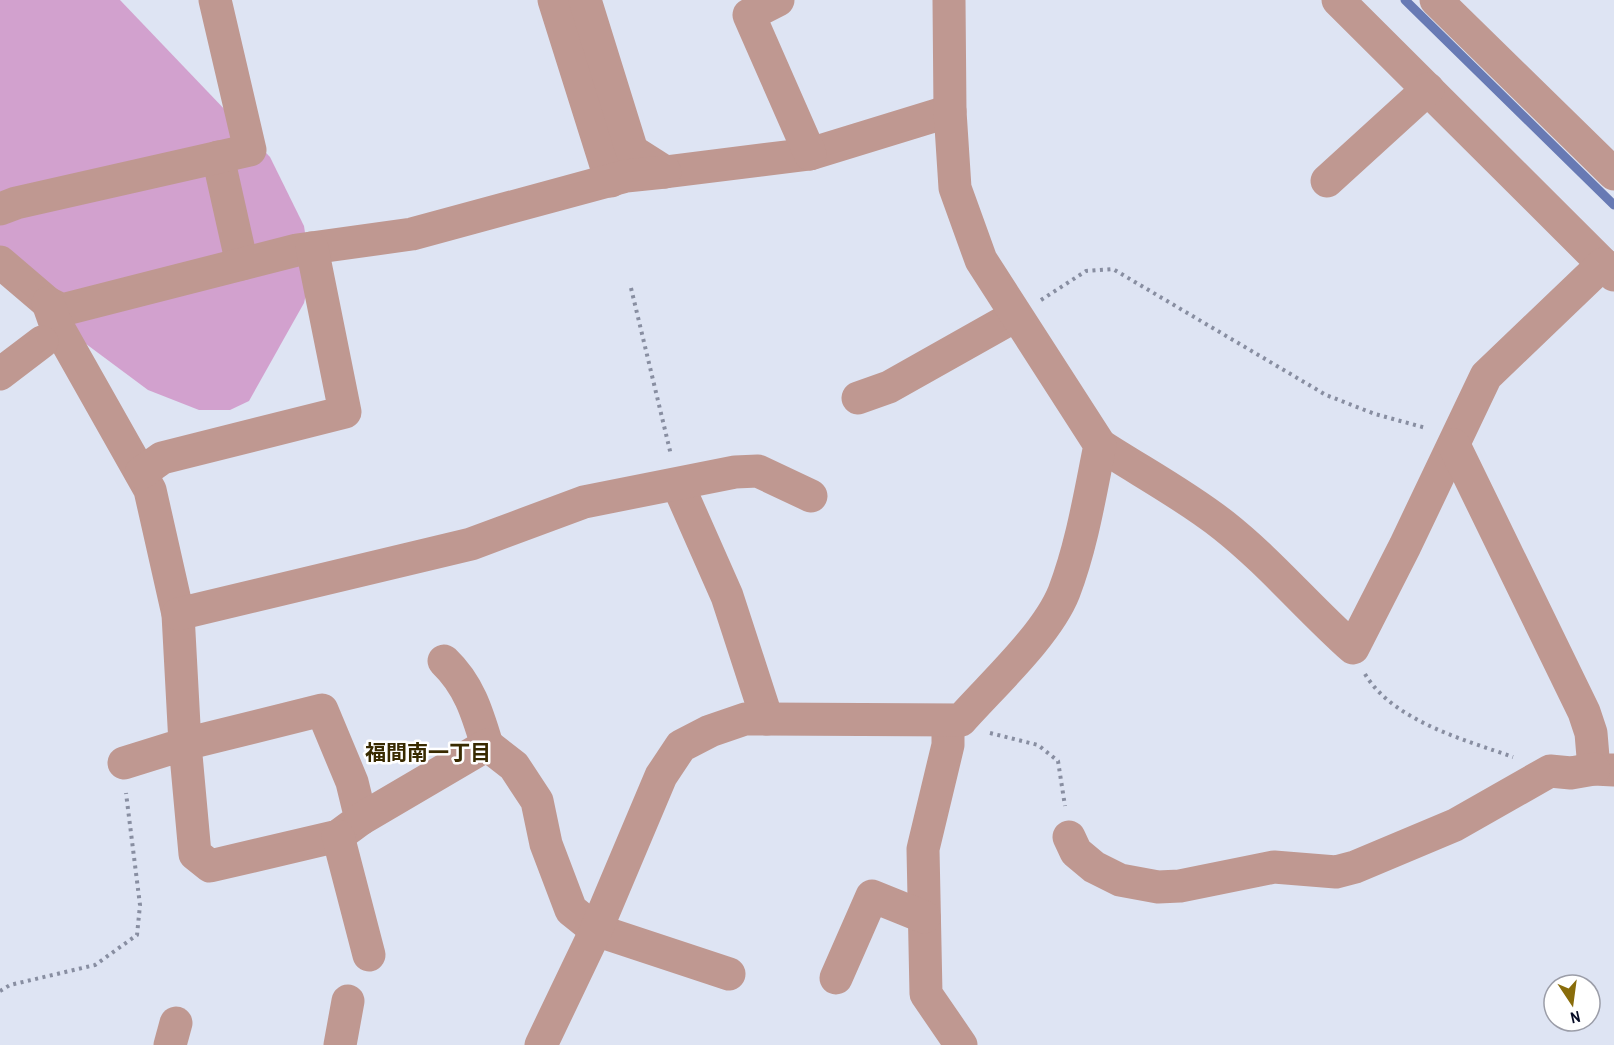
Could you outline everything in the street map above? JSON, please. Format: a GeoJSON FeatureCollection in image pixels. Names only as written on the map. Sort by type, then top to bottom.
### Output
{"type":"FeatureCollection","features":[{"type":"Feature","properties":{"kind":"street"},"geometry":{"type":"LineString","coordinates":[[0,209],[16,203],[250,150],[215,0]]}},
{"type":"Feature","properties":{"kind":"street"},"geometry":{"type":"LineString","coordinates":[[554,0],[611,181]]}},
{"type":"Feature","properties":{"kind":"street"},"geometry":{"type":"LineString","coordinates":[[585,0],[632,151],[664,172]]}},
{"type":"Feature","properties":{"kind":"street"},"geometry":{"type":"LineString","coordinates":[[778,0],[749,15],[810,154]]}},
{"type":"Feature","properties":{"kind":"street"},"geometry":{"type":"LineString","coordinates":[[949,0],[950,111],[956,188],[981,260],[1015,316],[1100,445],[1221,524],[1276,571],[1309,608],[1353,648],[1454,445],[1486,375],[1608,269],[1428,89],[1357,7]]}},
{"type":"Feature","properties":{"kind":"street"},"geometry":{"type":"LineString","coordinates":[[1436,0],[1614,174]]}},
{"type":"Feature","properties":{"kind":"street"},"geometry":{"type":"LineString","coordinates":[[1327,181],[1428,89]]}},
{"type":"Feature","properties":{"kind":"street"},"geometry":{"type":"LineString","coordinates":[[0,262],[48,303],[62,310],[312,248],[412,234],[626,176],[810,154],[950,111]]}},
{"type":"Feature","properties":{"kind":"street"},"geometry":{"type":"LineString","coordinates":[[218,157],[242,264]]}},
{"type":"Feature","properties":{"kind":"street"},"geometry":{"type":"LineString","coordinates":[[141,473],[162,458],[345,412],[312,248]]}},
{"type":"Feature","properties":{"kind":"street"},"geometry":{"type":"LineString","coordinates":[[48,303],[54,320],[150,490],[178,614],[185,744],[195,854],[210,866],[349,828],[487,745]]}},
{"type":"Feature","properties":{"kind":"street"},"geometry":{"type":"LineString","coordinates":[[858,398],[889,387],[1015,316]]}},
{"type":"Feature","properties":{"kind":"street"},"geometry":{"type":"LineString","coordinates":[[0,374],[42,342]]}},
{"type":"Feature","properties":{"kind":"street"},"geometry":{"type":"LineString","coordinates":[[961,1045],[926,994],[923,849],[955,721],[1045,626],[1063,593],[1084,523],[1100,445]]}},
{"type":"Feature","properties":{"kind":"street"},"geometry":{"type":"LineString","coordinates":[[1069,837],[1076,852],[1094,867],[1120,880],[1158,887],[1180,886],[1274,867],[1336,872],[1355,867],[1455,825],[1550,771],[1571,773],[1604,770],[1584,712],[1454,445]]}},
{"type":"Feature","properties":{"kind":"street"},"geometry":{"type":"LineString","coordinates":[[178,614],[471,544],[584,502],[735,472],[758,471],[811,496]]}},
{"type":"Feature","properties":{"kind":"street"},"geometry":{"type":"LineString","coordinates":[[678,485],[727,596],[766,719]]}},
{"type":"Feature","properties":{"kind":"street"},"geometry":{"type":"LineString","coordinates":[[444,661],[460,677],[477,711],[487,745],[514,766],[537,801],[546,844],[572,910],[596,930],[729,974]]}},
{"type":"Feature","properties":{"kind":"street"},"geometry":{"type":"LineString","coordinates":[[124,763],[185,744],[322,711],[352,782],[349,828],[369,955]]}},
{"type":"Feature","properties":{"kind":"street"},"geometry":{"type":"LineString","coordinates":[[541,1045],[596,930],[660,776],[681,746],[710,731],[745,719],[955,721]]}},
{"type":"Feature","properties":{"kind":"street"},"geometry":{"type":"LineString","coordinates":[[836,978],[872,896],[924,917]]}},
{"type":"Feature","properties":{"kind":"street"},"geometry":{"type":"LineString","coordinates":[[340,1045],[348,1001]]}},
{"type":"Feature","properties":{"kind":"path"},"geometry":{"type":"LineString","coordinates":[[1015,316],[1086,271],[1113,269],[1326,395],[1375,414],[1442,432],[1454,445]]}},
{"type":"Feature","properties":{"kind":"path"},"geometry":{"type":"LineString","coordinates":[[631,288],[678,485]]}},
{"type":"Feature","properties":{"kind":"path"},"geometry":{"type":"LineString","coordinates":[[1353,648],[1370,682],[1395,705],[1464,742],[1550,771]]}},
{"type":"Feature","properties":{"kind":"path"},"geometry":{"type":"LineString","coordinates":[[955,721],[974,730],[1038,745],[1058,761],[1069,837]]}},
{"type":"Feature","properties":{"kind":"path"},"geometry":{"type":"LineString","coordinates":[[0,991],[10,985],[95,965],[137,935],[140,905],[131,846],[124,763]]}},
{"type":"Feature","properties":{"kind":"shaded area"},"geometry":{"type":"Polygon","coordinates":[[[0,0],[120,0],[270,157],[304,226],[311,273],[304,303],[249,401],[230,410],[199,410],[148,390],[0,280],[0,0]]]}},
{"type":"Feature","properties":{"kind":"waterway"},"geometry":{"type":"LineString","coordinates":[[1405,0],[1614,205]]}},
{"type":"Feature","properties":{"kind":"district","name":"福間南一丁目"},"geometry":{"type":"Point","coordinates":[428,753]}}]}
